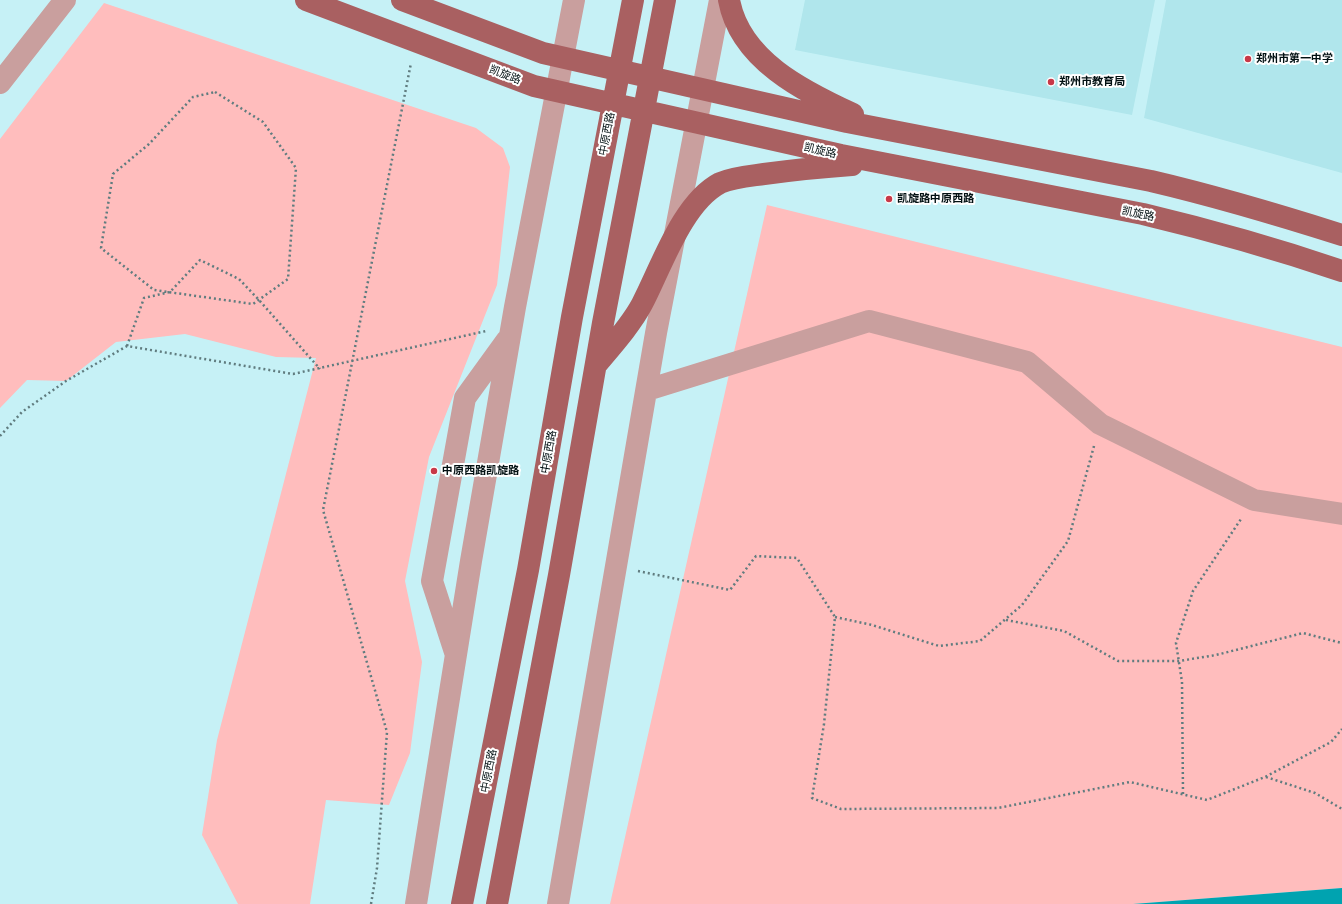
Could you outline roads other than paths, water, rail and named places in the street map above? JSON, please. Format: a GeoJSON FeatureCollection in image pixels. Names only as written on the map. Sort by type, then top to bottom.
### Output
{"type":"FeatureCollection","features":[{"type":"Feature","properties":{"kind":"main road","name":"凯旋路"},"geometry":{"type":"LineString","coordinates":[[306,0],[534,86],[883,164],[1166,220],[1299,257],[1342,271]]}},
{"type":"Feature","properties":{"kind":"main road"},"geometry":{"type":"LineString","coordinates":[[402,0],[543,53],[847,122],[1164,184],[1342,235]]}},
{"type":"Feature","properties":{"kind":"main road","name":"中原西路"},"geometry":{"type":"LineString","coordinates":[[462,904],[528,570],[570,325],[633,0]]}},
{"type":"Feature","properties":{"kind":"main road"},"geometry":{"type":"LineString","coordinates":[[497,904],[559,575],[595,366],[665,0]]}},
{"type":"Feature","properties":{"kind":"main road"},"geometry":{"type":"LineString","coordinates":[[729,0],[731,12],[746,42],[776,71],[805,90],[891,131]]}},
{"type":"Feature","properties":{"kind":"main road"},"geometry":{"type":"LineString","coordinates":[[595,366],[614,344],[641,305],[675,235],[688,214],[701,198],[720,184],[739,177],[809,168],[883,164]]}},
{"type":"Feature","properties":{"kind":"street"},"geometry":{"type":"LineString","coordinates":[[0,83],[65,0]]}},
{"type":"Feature","properties":{"kind":"street"},"geometry":{"type":"LineString","coordinates":[[417,900],[456,655],[511,331],[574,0]]}},
{"type":"Feature","properties":{"kind":"street"},"geometry":{"type":"LineString","coordinates":[[558,904],[646,390],[720,0]]}},
{"type":"Feature","properties":{"kind":"street"},"geometry":{"type":"LineString","coordinates":[[646,390],[869,321],[1027,362],[1100,424],[1254,500],[1342,514]]}},
{"type":"Feature","properties":{"kind":"street"},"geometry":{"type":"LineString","coordinates":[[456,655],[432,581],[465,398],[511,331]]}},
{"type":"Feature","properties":{"kind":"water"},"geometry":{"type":"Polygon","coordinates":[[[1342,888],[1342,904],[1133,904],[1342,888]]]}},
{"type":"Feature","properties":{"kind":"place","name":"郑州市第一中学"},"geometry":{"type":"Point","coordinates":[1248,59]}},
{"type":"Feature","properties":{"kind":"place","name":"郑州市教育局"},"geometry":{"type":"Point","coordinates":[1051,82]}},
{"type":"Feature","properties":{"kind":"place","name":"凯旋路中原西路"},"geometry":{"type":"Point","coordinates":[889,199]}},
{"type":"Feature","properties":{"kind":"place","name":"中原西路凯旋路"},"geometry":{"type":"Point","coordinates":[434,471]}}]}
